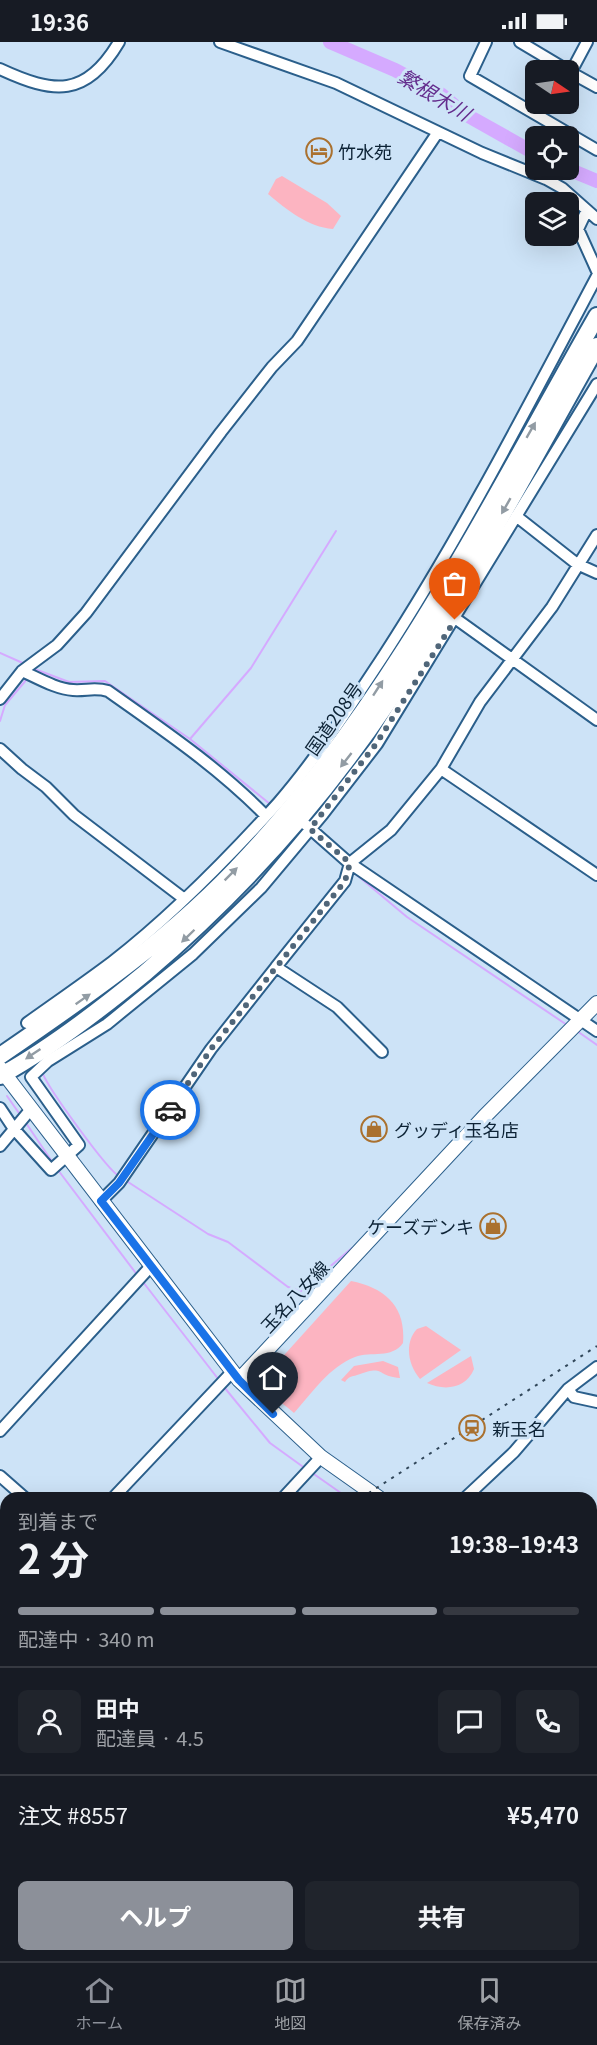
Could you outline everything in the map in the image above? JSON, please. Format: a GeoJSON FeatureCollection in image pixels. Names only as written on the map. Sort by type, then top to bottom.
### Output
{"type":"FeatureCollection","features":[{"type":"Feature","properties":{"kind":"highway","name":"国道208号"},"geometry":{"type":"LineString","coordinates":[[440,606],[597,316]]}},
{"type":"Feature","properties":{"kind":"highway","name":"国道208号"},"geometry":{"type":"LineString","coordinates":[[1,1072],[98,1011],[176,946],[241,884],[294,815],[340,744],[440,606],[597,346]]}},
{"type":"Feature","properties":{"kind":"highway","name":"国道208号"},"geometry":{"type":"LineString","coordinates":[[0,1056],[121,973],[166,936],[294,815]]}},
{"type":"Feature","properties":{"kind":"main road","name":"玉名八女線"},"geometry":{"type":"LineString","coordinates":[[229,1380],[597,1003]]}},
{"type":"Feature","properties":{"kind":"main road"},"geometry":{"type":"LineString","coordinates":[[1,1072],[152,1265],[229,1380],[321,1457],[371,1492]]}},
{"type":"Feature","properties":{"kind":"street"},"geometry":{"type":"LineString","coordinates":[[0,69],[48,88],[77,84],[102,68],[119,42]]}},
{"type":"Feature","properties":{"kind":"street"},"geometry":{"type":"LineString","coordinates":[[219,42],[336,83],[438,132],[546,179],[562,188],[597,219]]}},
{"type":"Feature","properties":{"kind":"street"},"geometry":{"type":"LineString","coordinates":[[486,42],[470,76],[597,150]]}},
{"type":"Feature","properties":{"kind":"street"},"geometry":{"type":"LineString","coordinates":[[520,42],[550,60]]}},
{"type":"Feature","properties":{"kind":"street"},"geometry":{"type":"LineString","coordinates":[[576,60],[587,42]]}},
{"type":"Feature","properties":{"kind":"street"},"geometry":{"type":"LineString","coordinates":[[579,77],[597,87]]}},
{"type":"Feature","properties":{"kind":"street"},"geometry":{"type":"LineString","coordinates":[[0,699],[27,668],[57,645],[86,613],[221,432],[272,367],[297,341],[438,132]]}},
{"type":"Feature","properties":{"kind":"street"},"geometry":{"type":"LineString","coordinates":[[587,210],[578,229],[597,271]]}},
{"type":"Feature","properties":{"kind":"street"},"geometry":{"type":"LineString","coordinates":[[0,1108],[14,1130],[51,1170],[79,1145],[31,1077],[48,1061],[107,1024],[193,954],[261,888],[294,815],[376,744],[440,606],[485,489],[597,276]]}},
{"type":"Feature","properties":{"kind":"street"},"geometry":{"type":"LineString","coordinates":[[440,606],[516,516],[597,384]]}},
{"type":"Feature","properties":{"kind":"street"},"geometry":{"type":"LineString","coordinates":[[516,516],[577,564],[597,573]]}},
{"type":"Feature","properties":{"kind":"street"},"geometry":{"type":"LineString","coordinates":[[101,1201],[119,1183],[211,1049],[345,881],[350,863],[391,830],[441,769],[480,702],[552,607],[597,535]]}},
{"type":"Feature","properties":{"kind":"street"},"geometry":{"type":"LineString","coordinates":[[440,606],[597,720]]}},
{"type":"Feature","properties":{"kind":"street"},"geometry":{"type":"LineString","coordinates":[[27,668],[58,687],[72,690],[97,688],[108,691],[190,748],[235,784],[265,815],[294,815],[350,863],[597,1031]]}},
{"type":"Feature","properties":{"kind":"street"},"geometry":{"type":"LineString","coordinates":[[0,749],[46,787],[74,815],[183,898]]}},
{"type":"Feature","properties":{"kind":"street"},"geometry":{"type":"LineString","coordinates":[[441,769],[597,875]]}},
{"type":"Feature","properties":{"kind":"street"},"geometry":{"type":"LineString","coordinates":[[27,1023],[113,961],[210,873],[265,815]]}},
{"type":"Feature","properties":{"kind":"street"},"geometry":{"type":"LineString","coordinates":[[276,967],[337,1007],[382,1052]]}},
{"type":"Feature","properties":{"kind":"street"},"geometry":{"type":"LineString","coordinates":[[0,1146],[31,1109]]}},
{"type":"Feature","properties":{"kind":"street"},"geometry":{"type":"LineString","coordinates":[[0,1431],[152,1265]]}},
{"type":"Feature","properties":{"kind":"street"},"geometry":{"type":"LineString","coordinates":[[471,1492],[514,1452],[567,1389],[597,1367]]}},
{"type":"Feature","properties":{"kind":"street"},"geometry":{"type":"LineString","coordinates":[[119,1492],[229,1380]]}},
{"type":"Feature","properties":{"kind":"street"},"geometry":{"type":"LineString","coordinates":[[567,1389],[574,1397],[597,1402]]}},
{"type":"Feature","properties":{"kind":"street"},"geometry":{"type":"LineString","coordinates":[[289,1492],[321,1457]]}},
{"type":"Feature","properties":{"kind":"street"},"geometry":{"type":"LineString","coordinates":[[0,1476],[18,1492]]}},
{"type":"Feature","properties":{"kind":"shaded area"},"geometry":{"type":"Polygon","coordinates":[[[282,176],[327,203],[341,216],[333,229],[306,221],[290,212],[268,194],[276,179],[282,176]]]}},
{"type":"Feature","properties":{"kind":"shaded area"},"geometry":{"type":"Polygon","coordinates":[[[351,1281],[384,1294],[391,1301],[401,1319],[403,1343],[387,1353],[361,1355],[346,1361],[322,1381],[294,1413],[271,1392],[267,1374],[351,1281]]]}},
{"type":"Feature","properties":{"kind":"shaded area"},"geometry":{"type":"Polygon","coordinates":[[[426,1326],[461,1350],[420,1379],[410,1361],[409,1347],[417,1329],[426,1326]]]}},
{"type":"Feature","properties":{"kind":"shaded area"},"geometry":{"type":"Polygon","coordinates":[[[471,1356],[474,1369],[466,1381],[447,1387],[427,1383],[471,1356]]]}},
{"type":"Feature","properties":{"kind":"shaded area"},"geometry":{"type":"Polygon","coordinates":[[[383,1361],[398,1367],[400,1378],[372,1371],[350,1377],[345,1382],[341,1380],[354,1366],[383,1361]]]}},
{"type":"Feature","properties":{"kind":"waterway","name":"繁根木川"},"geometry":{"type":"LineString","coordinates":[[330,42],[395,70],[442,95],[463,113],[525,148]]}},
{"type":"Feature","properties":{"kind":"waterway","name":"繁根木川"},"geometry":{"type":"LineString","coordinates":[[579,174],[597,181]]}},
{"type":"Feature","properties":{"kind":"waterway"},"geometry":{"type":"LineString","coordinates":[[190,739],[251,668],[336,531]]}},
{"type":"Feature","properties":{"kind":"waterway"},"geometry":{"type":"LineString","coordinates":[[0,653],[25,664]]}},
{"type":"Feature","properties":{"kind":"waterway"},"geometry":{"type":"LineString","coordinates":[[32,668],[69,682],[105,681],[190,739],[270,804]]}},
{"type":"Feature","properties":{"kind":"waterway"},"geometry":{"type":"LineString","coordinates":[[0,721],[5,705],[27,679]]}},
{"type":"Feature","properties":{"kind":"waterway"},"geometry":{"type":"LineString","coordinates":[[314,840],[343,864]]}},
{"type":"Feature","properties":{"kind":"waterway"},"geometry":{"type":"LineString","coordinates":[[352,871],[407,917],[567,1025]]}},
{"type":"Feature","properties":{"kind":"waterway"},"geometry":{"type":"LineString","coordinates":[[577,1031],[597,1045]]}},
{"type":"Feature","properties":{"kind":"waterway"},"geometry":{"type":"LineString","coordinates":[[43,1074],[79,1128],[103,1160],[120,1177]]}},
{"type":"Feature","properties":{"kind":"waterway"},"geometry":{"type":"LineString","coordinates":[[7,1096],[21,1116]]}},
{"type":"Feature","properties":{"kind":"waterway"},"geometry":{"type":"LineString","coordinates":[[26,1123],[53,1163]]}},
{"type":"Feature","properties":{"kind":"waterway"},"geometry":{"type":"LineString","coordinates":[[58,1170],[138,1276]]}},
{"type":"Feature","properties":{"kind":"waterway"},"geometry":{"type":"LineString","coordinates":[[125,1180],[208,1234],[228,1242],[288,1287],[301,1291],[352,1248]]}},
{"type":"Feature","properties":{"kind":"waterway"},"geometry":{"type":"LineString","coordinates":[[143,1282],[219,1380]]}},
{"type":"Feature","properties":{"kind":"waterway"},"geometry":{"type":"LineString","coordinates":[[224,1387],[270,1443],[306,1469]]}},
{"type":"Feature","properties":{"kind":"waterway"},"geometry":{"type":"LineString","coordinates":[[311,1472],[339,1492]]}},
{"type":"Feature","properties":{"kind":"railway"},"geometry":{"type":"LineString","coordinates":[[370,1492],[597,1346]]}},
{"type":"Feature","properties":{"kind":"way so far"},"geometry":{"type":"LineString","coordinates":[[170,1110],[211,1049],[259,992],[276,967],[345,881],[350,863],[310,829],[376,744],[455,620]]}},
{"type":"Feature","properties":{"kind":"place","name":"竹水苑"},"geometry":{"type":"Point","coordinates":[319,151]}},
{"type":"Feature","properties":{"kind":"place","name":"グッディ玉名店"},"geometry":{"type":"Point","coordinates":[374,1129]}},
{"type":"Feature","properties":{"kind":"place","name":"ケーズデンキ"},"geometry":{"type":"Point","coordinates":[493,1226]}},
{"type":"Feature","properties":{"kind":"place","name":"新玉名"},"geometry":{"type":"Point","coordinates":[472,1428]}},
{"type":"Feature","properties":{"kind":"route"},"geometry":{"type":"LineString","coordinates":[[170,1110],[119,1183],[101,1201],[239,1380],[273,1414]]}}]}
